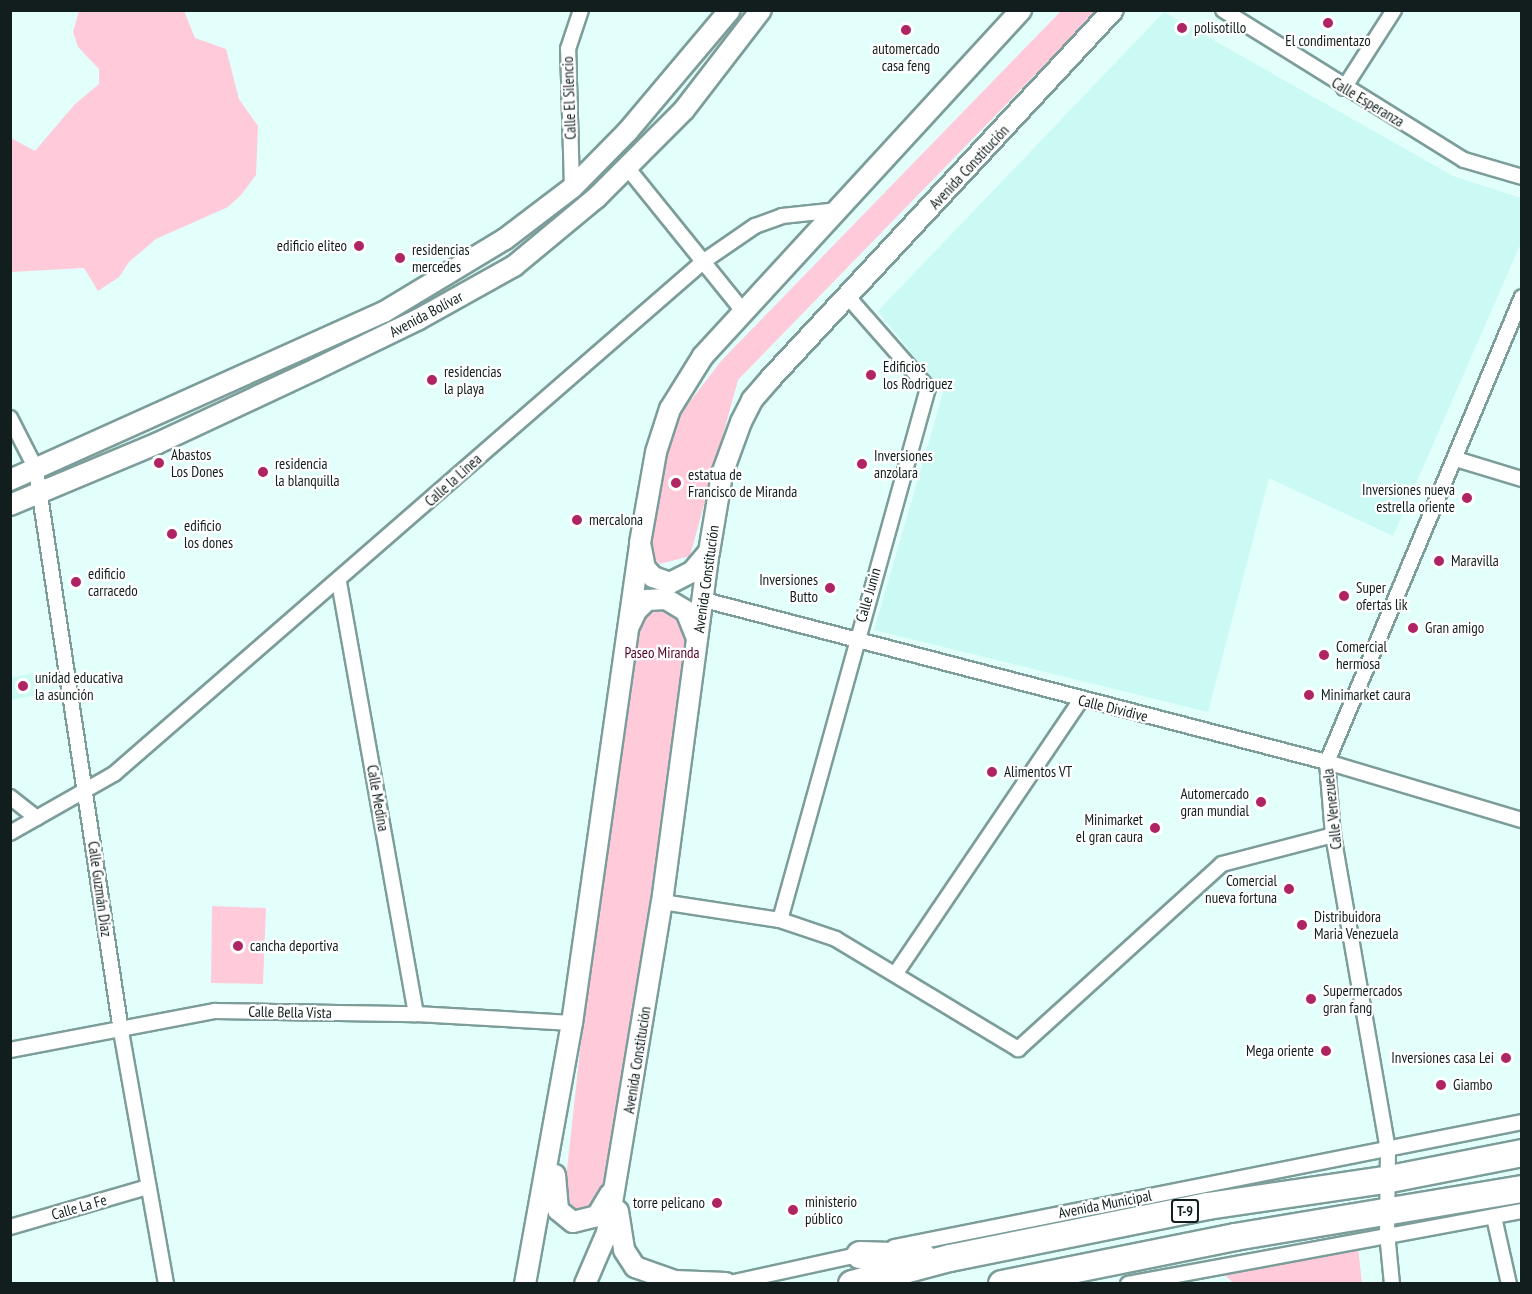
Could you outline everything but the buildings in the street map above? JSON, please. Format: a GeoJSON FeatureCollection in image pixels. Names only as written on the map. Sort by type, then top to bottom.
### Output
{"type":"FeatureCollection","features":[{"type":"Feature","properties":{"kind":"highway","name":"Avenida Municipal"},"geometry":{"type":"LineString","coordinates":[[852,1284],[950,1258],[1208,1206],[1390,1179],[1521,1153]]}},
{"type":"Feature","properties":{"kind":"highway","name":"T-9"},"geometry":{"type":"LineString","coordinates":[[1002,1284],[1235,1236],[1387,1223],[1521,1189]]}},
{"type":"Feature","properties":{"kind":"highway"},"geometry":{"type":"LineString","coordinates":[[860,1255],[950,1258]]}},
{"type":"Feature","properties":{"kind":"main road","name":"Avenida Bolívar"},"geometry":{"type":"LineString","coordinates":[[10,480],[419,294],[506,239],[572,188],[668,88],[730,10]]}},
{"type":"Feature","properties":{"kind":"main road","name":"Avenida Bolívar"},"geometry":{"type":"LineString","coordinates":[[10,505],[158,443],[450,302],[514,266],[596,198],[690,103],[761,10]]}},
{"type":"Feature","properties":{"kind":"main road"},"geometry":{"type":"LineString","coordinates":[[620,1163],[610,1194],[597,1216],[573,1222],[558,1210],[554,1186],[572,1023],[640,543],[656,452],[669,409],[703,356],[1018,16],[1030,10]]}},
{"type":"Feature","properties":{"kind":"main road","name":"Avenida Constitución"},"geometry":{"type":"LineString","coordinates":[[585,1284],[607,1233],[620,1163],[662,902],[709,552],[722,474],[752,400],[1113,10]]}},
{"type":"Feature","properties":{"kind":"main road"},"geometry":{"type":"LineString","coordinates":[[640,543],[645,568],[662,582],[685,578],[709,552]]}},
{"type":"Feature","properties":{"kind":"main road"},"geometry":{"type":"LineString","coordinates":[[627,631],[636,611],[647,600],[666,599],[686,611],[698,638]]}},
{"type":"Feature","properties":{"kind":"main road"},"geometry":{"type":"LineString","coordinates":[[525,1284],[572,1023]]}},
{"type":"Feature","properties":{"kind":"main road"},"geometry":{"type":"LineString","coordinates":[[620,1163],[617,1220],[624,1250],[635,1267],[675,1281],[725,1283]]}},
{"type":"Feature","properties":{"kind":"street","name":"Calle El Silencio"},"geometry":{"type":"LineString","coordinates":[[572,188],[568,49],[581,10]]}},
{"type":"Feature","properties":{"kind":"street","name":"Calle Esperanza"},"geometry":{"type":"LineString","coordinates":[[1223,10],[1344,88],[1464,160],[1521,177]]}},
{"type":"Feature","properties":{"kind":"street"},"geometry":{"type":"LineString","coordinates":[[1344,88],[1394,10]]}},
{"type":"Feature","properties":{"kind":"street"},"geometry":{"type":"LineString","coordinates":[[626,166],[744,312]]}},
{"type":"Feature","properties":{"kind":"street","name":"Calle la Linea"},"geometry":{"type":"LineString","coordinates":[[10,833],[114,774],[339,582],[704,261],[755,226],[782,216],[839,210]]}},
{"type":"Feature","properties":{"kind":"street","name":"Calle Junin"},"geometry":{"type":"LineString","coordinates":[[780,920],[855,642],[928,388],[848,297]]}},
{"type":"Feature","properties":{"kind":"street","name":"Calle Venezuela"},"geometry":{"type":"LineString","coordinates":[[1392,1284],[1387,1223],[1390,1179],[1388,1150],[1333,835],[1327,762],[1456,459],[1521,297]]}},
{"type":"Feature","properties":{"kind":"street","name":"Calle Guzmán Díaz"},"geometry":{"type":"LineString","coordinates":[[10,418],[36,469],[121,1031],[166,1284]]}},
{"type":"Feature","properties":{"kind":"street"},"geometry":{"type":"LineString","coordinates":[[1456,459],[1521,479]]}},
{"type":"Feature","properties":{"kind":"street","name":"Calle Medina"},"geometry":{"type":"LineString","coordinates":[[339,582],[416,1014]]}},
{"type":"Feature","properties":{"kind":"street","name":"Calle Dividive"},"geometry":{"type":"LineString","coordinates":[[704,600],[855,642],[1327,762],[1521,820]]}},
{"type":"Feature","properties":{"kind":"street"},"geometry":{"type":"LineString","coordinates":[[896,973],[1081,700]]}},
{"type":"Feature","properties":{"kind":"street"},"geometry":{"type":"LineString","coordinates":[[10,797],[37,818]]}},
{"type":"Feature","properties":{"kind":"street"},"geometry":{"type":"LineString","coordinates":[[662,902],[780,920],[836,939],[896,973],[1018,1049],[1222,864],[1333,835]]}},
{"type":"Feature","properties":{"kind":"street","name":"Calle Bella Vista"},"geometry":{"type":"LineString","coordinates":[[10,1050],[121,1031],[215,1011],[416,1014],[572,1023]]}},
{"type":"Feature","properties":{"kind":"street","name":"Avenida Municipal"},"geometry":{"type":"LineString","coordinates":[[725,1283],[1038,1216],[1388,1150],[1521,1122]]}},
{"type":"Feature","properties":{"kind":"street","name":"Calle La Fe"},"geometry":{"type":"LineString","coordinates":[[10,1227],[148,1187]]}},
{"type":"Feature","properties":{"kind":"street","name":"T-9"},"geometry":{"type":"LineString","coordinates":[[1128,1284],[1172,1280],[1387,1223],[1494,1217],[1521,1211]]}},
{"type":"Feature","properties":{"kind":"street"},"geometry":{"type":"LineString","coordinates":[[1494,1217],[1509,1284]]}},
{"type":"Feature","properties":{"kind":"shaded area"},"geometry":{"type":"Polygon","coordinates":[[[1164,12],[1453,176],[1521,198],[1521,243],[1393,536],[1269,478],[1208,712],[874,630],[943,393],[878,311],[1164,12]]]}},
{"type":"Feature","properties":{"kind":"shaded area","name":"unidad educativa la asunción"},"geometry":{"type":"Polygon","coordinates":[[[33,673],[37,695],[11,700],[11,678],[33,673]]]}},
{"type":"Feature","properties":{"kind":"green space"},"geometry":{"type":"Polygon","coordinates":[[[79,11],[184,11],[195,38],[226,49],[239,99],[258,126],[256,175],[241,195],[228,207],[156,239],[129,262],[119,277],[98,291],[84,268],[11,272],[11,138],[35,151],[75,104],[99,84],[99,69],[78,47],[73,32],[79,11]]]}},
{"type":"Feature","properties":{"kind":"green space"},"geometry":{"type":"Polygon","coordinates":[[[1061,11],[1097,11],[738,380],[690,556],[660,564],[646,550],[655,486],[679,416],[721,361],[1061,11]]]}},
{"type":"Feature","properties":{"kind":"green space","name":"Paseo Miranda"},"geometry":{"type":"Polygon","coordinates":[[[663,607],[676,614],[689,631],[690,647],[626,1093],[603,1200],[590,1213],[573,1209],[565,1188],[580,1051],[637,628],[649,609],[663,607]]]}},
{"type":"Feature","properties":{"kind":"green space","name":"cancha deportiva"},"geometry":{"type":"Polygon","coordinates":[[[212,906],[266,908],[263,984],[211,983],[212,906]]]}},
{"type":"Feature","properties":{"kind":"green space"},"geometry":{"type":"Polygon","coordinates":[[[1358,1247],[1362,1283],[1233,1283],[1225,1275],[1358,1247]]]}},
{"type":"Feature","properties":{"kind":"place","name":"El condimentazo"},"geometry":{"type":"Point","coordinates":[1328,23]}},
{"type":"Feature","properties":{"kind":"place","name":"polisotillo"},"geometry":{"type":"Point","coordinates":[1182,28]}},
{"type":"Feature","properties":{"kind":"place","name":"automercado casa feng"},"geometry":{"type":"Point","coordinates":[906,30]}},
{"type":"Feature","properties":{"kind":"place","name":"edificio eliteo"},"geometry":{"type":"Point","coordinates":[359,246]}},
{"type":"Feature","properties":{"kind":"place","name":"residencias mercedes"},"geometry":{"type":"Point","coordinates":[400,258]}},
{"type":"Feature","properties":{"kind":"place","name":"Edificios los Rodriguez"},"geometry":{"type":"Point","coordinates":[871,375]}},
{"type":"Feature","properties":{"kind":"place","name":"residencias la playa"},"geometry":{"type":"Point","coordinates":[432,380]}},
{"type":"Feature","properties":{"kind":"place","name":"Abastos Los Dones"},"geometry":{"type":"Point","coordinates":[159,463]}},
{"type":"Feature","properties":{"kind":"place","name":"Inversiones anzolara"},"geometry":{"type":"Point","coordinates":[862,464]}},
{"type":"Feature","properties":{"kind":"place","name":"residencia la blanquilla"},"geometry":{"type":"Point","coordinates":[263,472]}},
{"type":"Feature","properties":{"kind":"place","name":"estatua de Francisco de Miranda"},"geometry":{"type":"Point","coordinates":[676,483]}},
{"type":"Feature","properties":{"kind":"place","name":"Inversiones nueva estrella oriente"},"geometry":{"type":"Point","coordinates":[1467,498]}},
{"type":"Feature","properties":{"kind":"place","name":"mercalona"},"geometry":{"type":"Point","coordinates":[577,520]}},
{"type":"Feature","properties":{"kind":"place","name":"edificio los dones"},"geometry":{"type":"Point","coordinates":[172,534]}},
{"type":"Feature","properties":{"kind":"place","name":"Maravilla"},"geometry":{"type":"Point","coordinates":[1439,561]}},
{"type":"Feature","properties":{"kind":"place","name":"edificio carracedo"},"geometry":{"type":"Point","coordinates":[76,582]}},
{"type":"Feature","properties":{"kind":"place","name":"Inversiones Butto"},"geometry":{"type":"Point","coordinates":[830,588]}},
{"type":"Feature","properties":{"kind":"place","name":"Super ofertas lik"},"geometry":{"type":"Point","coordinates":[1344,596]}},
{"type":"Feature","properties":{"kind":"place","name":"Gran amigo"},"geometry":{"type":"Point","coordinates":[1413,628]}},
{"type":"Feature","properties":{"kind":"place","name":"Comercial hermosa"},"geometry":{"type":"Point","coordinates":[1324,655]}},
{"type":"Feature","properties":{"kind":"place","name":"unidad educativa la asunción"},"geometry":{"type":"Point","coordinates":[23,686]}},
{"type":"Feature","properties":{"kind":"place","name":"Minimarket caura"},"geometry":{"type":"Point","coordinates":[1309,695]}},
{"type":"Feature","properties":{"kind":"place","name":"Alimentos VT"},"geometry":{"type":"Point","coordinates":[992,772]}},
{"type":"Feature","properties":{"kind":"place","name":"Automercado gran mundial"},"geometry":{"type":"Point","coordinates":[1261,802]}},
{"type":"Feature","properties":{"kind":"place","name":"Minimarket el gran caura"},"geometry":{"type":"Point","coordinates":[1155,828]}},
{"type":"Feature","properties":{"kind":"place","name":"Comercial nueva fortuna"},"geometry":{"type":"Point","coordinates":[1289,889]}},
{"type":"Feature","properties":{"kind":"place","name":"Distribuidora Maria Venezuela"},"geometry":{"type":"Point","coordinates":[1302,925]}},
{"type":"Feature","properties":{"kind":"place","name":"cancha deportiva"},"geometry":{"type":"Point","coordinates":[238,946]}},
{"type":"Feature","properties":{"kind":"place","name":"Supermercados gran fang"},"geometry":{"type":"Point","coordinates":[1311,999]}},
{"type":"Feature","properties":{"kind":"place","name":"Mega oriente"},"geometry":{"type":"Point","coordinates":[1326,1051]}},
{"type":"Feature","properties":{"kind":"place","name":"Inversiones casa Lei"},"geometry":{"type":"Point","coordinates":[1506,1058]}},
{"type":"Feature","properties":{"kind":"place","name":"Giambo"},"geometry":{"type":"Point","coordinates":[1441,1085]}},
{"type":"Feature","properties":{"kind":"place","name":"torre pelicano"},"geometry":{"type":"Point","coordinates":[717,1203]}},
{"type":"Feature","properties":{"kind":"place","name":"ministerio público"},"geometry":{"type":"Point","coordinates":[793,1210]}}]}
